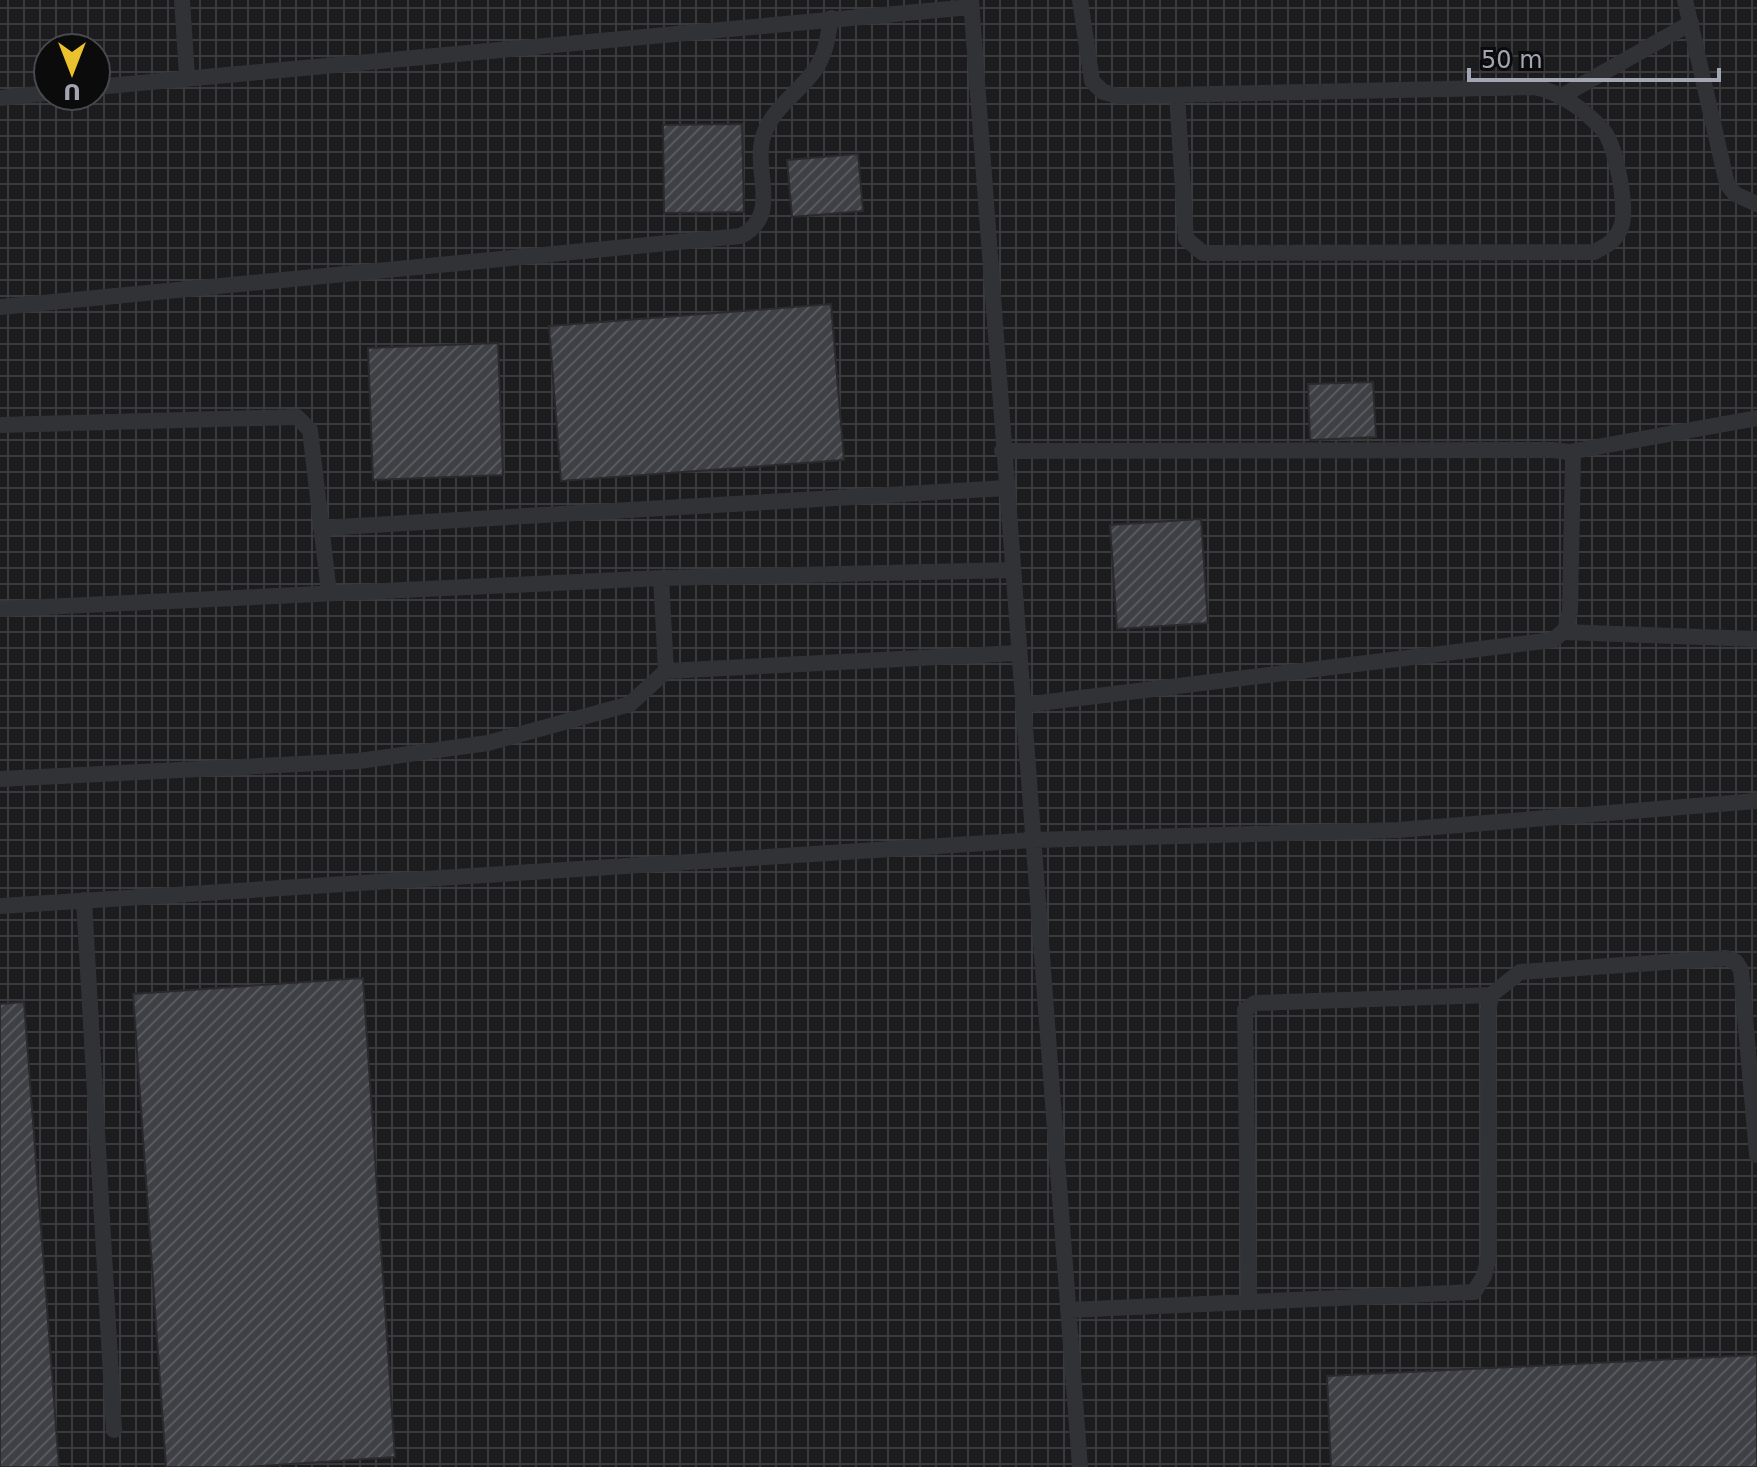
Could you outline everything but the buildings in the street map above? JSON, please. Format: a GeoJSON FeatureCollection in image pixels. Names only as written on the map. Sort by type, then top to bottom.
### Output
{"type":"FeatureCollection","features":[{"type":"Feature","properties":{"kind":"lane"},"geometry":{"type":"LineString","coordinates":[[182,0],[187,76]]}},
{"type":"Feature","properties":{"kind":"lane"},"geometry":{"type":"LineString","coordinates":[[1080,0],[1096,87],[1119,96],[1534,87],[1560,97],[1605,132],[1614,153],[1622,226],[1611,243],[1594,252],[1203,253],[1186,239],[1177,95]]}},
{"type":"Feature","properties":{"kind":"lane"},"geometry":{"type":"LineString","coordinates":[[1685,0],[1727,184],[1735,194],[1757,204]]}},
{"type":"Feature","properties":{"kind":"lane"},"geometry":{"type":"LineString","coordinates":[[112,85],[971,3],[1080,1467]]}},
{"type":"Feature","properties":{"kind":"lane"},"geometry":{"type":"LineString","coordinates":[[0,307],[741,236],[754,229],[763,214],[764,134],[795,90],[814,71],[826,47],[831,18]]}},
{"type":"Feature","properties":{"kind":"lane"},"geometry":{"type":"LineString","coordinates":[[1560,97],[1691,23]]}},
{"type":"Feature","properties":{"kind":"lane"},"geometry":{"type":"LineString","coordinates":[[0,98],[32,95]]}},
{"type":"Feature","properties":{"kind":"lane"},"geometry":{"type":"LineString","coordinates":[[0,425],[290,415],[302,421],[310,430],[329,593]]}},
{"type":"Feature","properties":{"kind":"lane"},"geometry":{"type":"LineString","coordinates":[[1002,451],[1569,452],[1757,418]]}},
{"type":"Feature","properties":{"kind":"lane"},"geometry":{"type":"LineString","coordinates":[[1023,705],[1553,640],[1563,632],[1570,611],[1573,464],[1569,452]]}},
{"type":"Feature","properties":{"kind":"lane"},"geometry":{"type":"LineString","coordinates":[[321,528],[1007,488]]}},
{"type":"Feature","properties":{"kind":"lane"},"geometry":{"type":"LineString","coordinates":[[0,609],[661,578],[1013,570]]}},
{"type":"Feature","properties":{"kind":"lane"},"geometry":{"type":"LineString","coordinates":[[661,578],[666,671]]}},
{"type":"Feature","properties":{"kind":"lane"},"geometry":{"type":"LineString","coordinates":[[1563,632],[1757,639]]}},
{"type":"Feature","properties":{"kind":"lane"},"geometry":{"type":"LineString","coordinates":[[0,779],[359,761],[488,743],[630,704],[666,671],[1019,653]]}},
{"type":"Feature","properties":{"kind":"lane"},"geometry":{"type":"LineString","coordinates":[[0,906],[1033,840],[1398,830],[1757,801]]}},
{"type":"Feature","properties":{"kind":"lane"},"geometry":{"type":"LineString","coordinates":[[84,900],[114,1430]]}},
{"type":"Feature","properties":{"kind":"lane"},"geometry":{"type":"LineString","coordinates":[[1249,1302],[1245,1010],[1255,1003],[1491,995],[1520,972],[1726,958],[1736,962],[1741,970],[1757,1155]]}},
{"type":"Feature","properties":{"kind":"lane"},"geometry":{"type":"LineString","coordinates":[[1068,1310],[1474,1292],[1484,1276],[1489,1256],[1491,995]]}},
{"type":"Feature","properties":{"kind":"shaded area"},"geometry":{"type":"Polygon","coordinates":[[[0,0],[1757,0],[1757,1467],[0,1467],[0,0]]]}}]}
